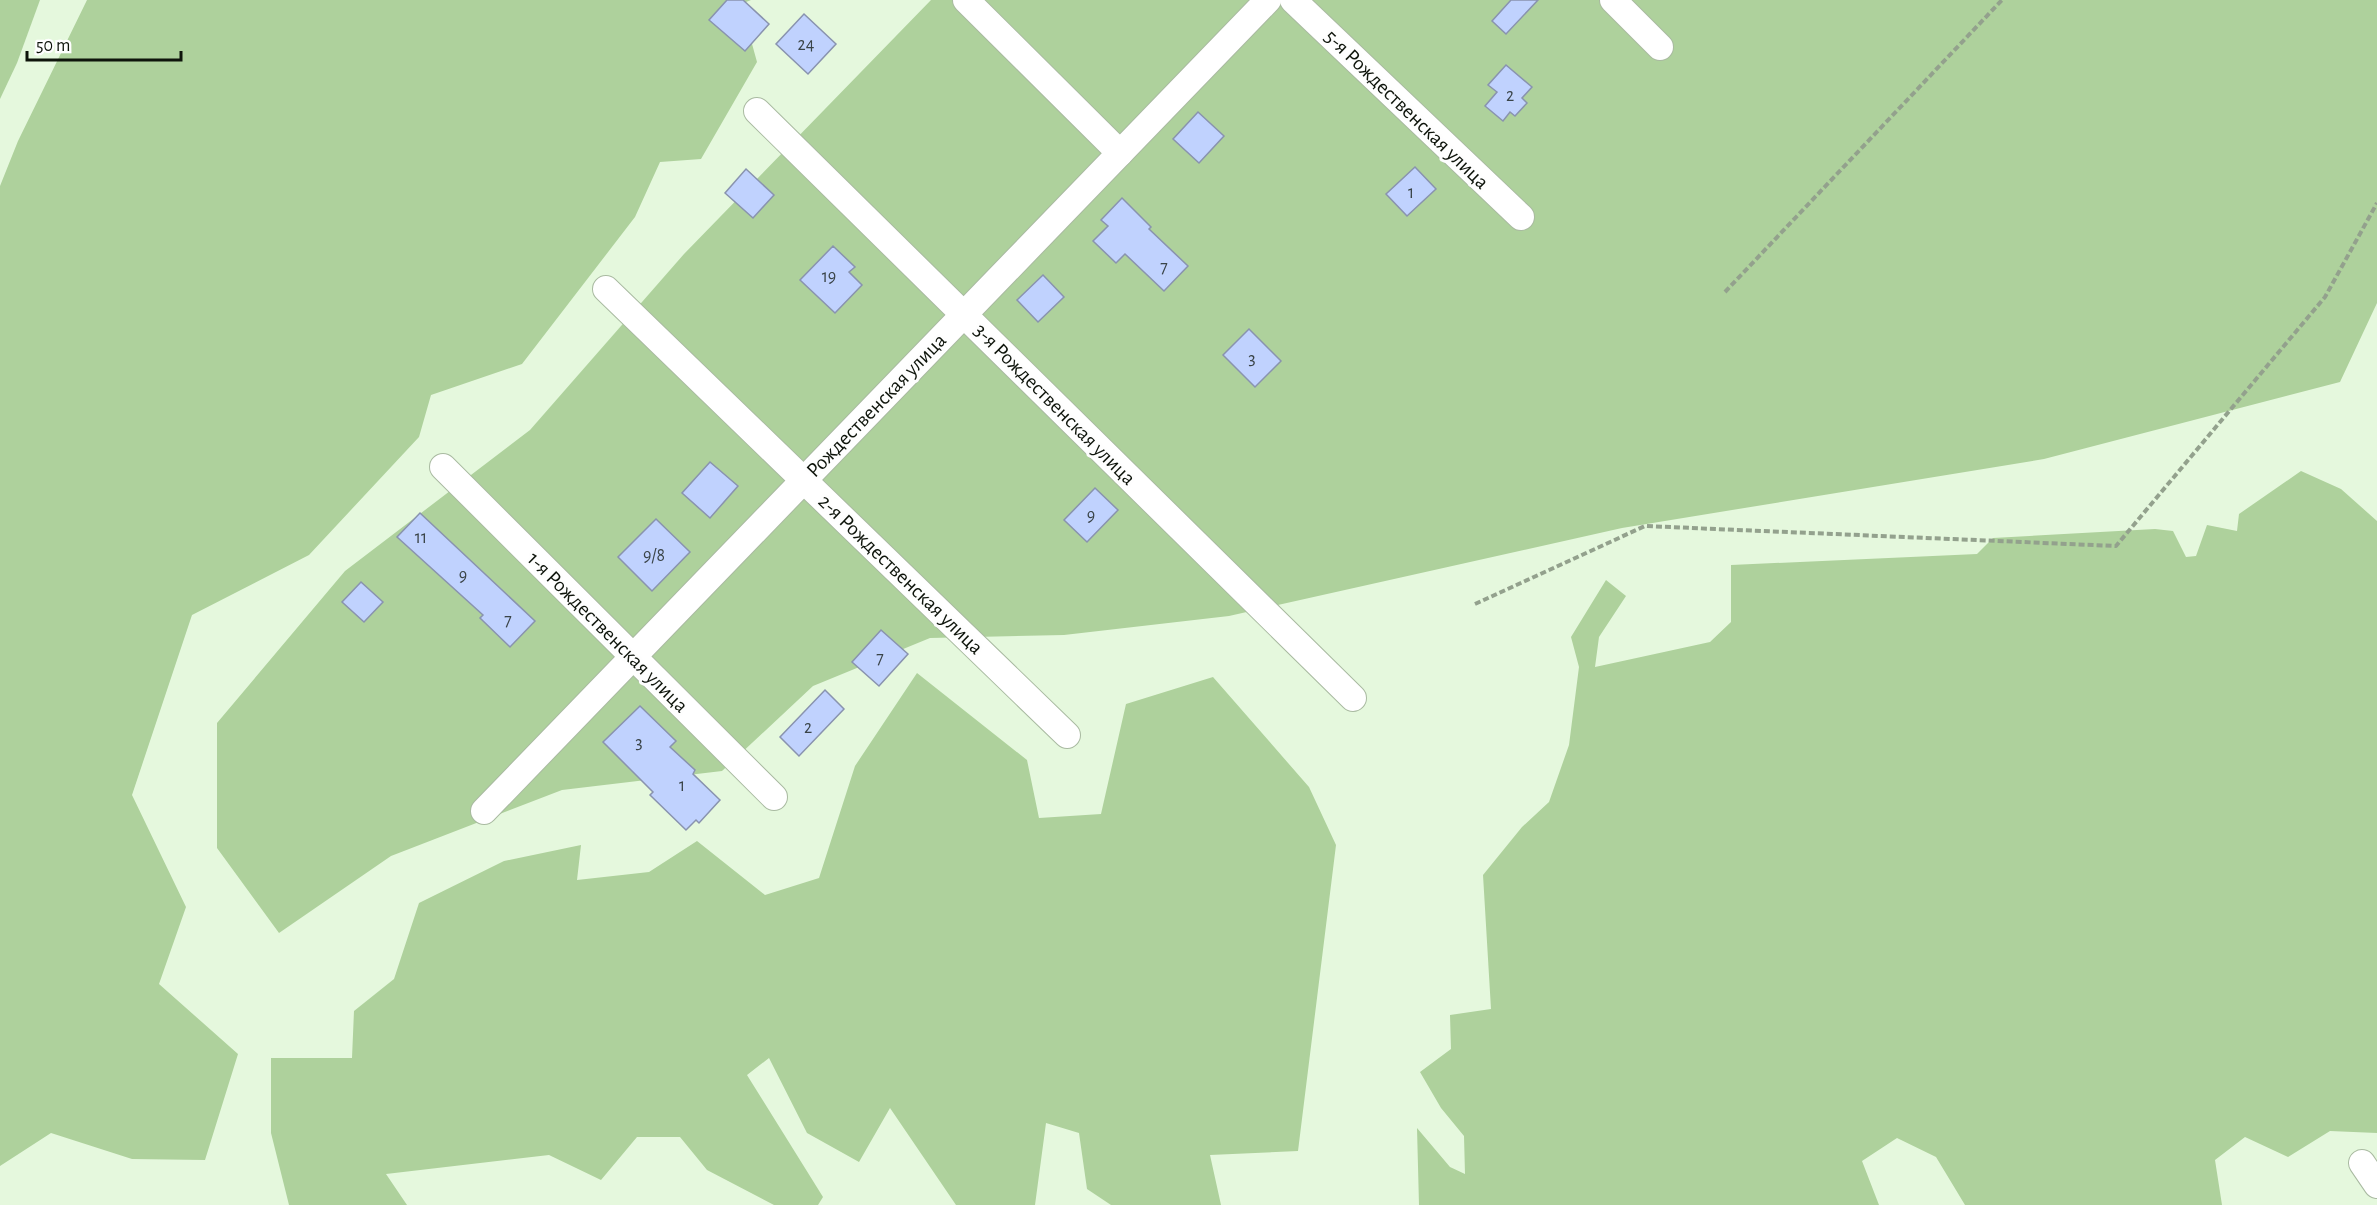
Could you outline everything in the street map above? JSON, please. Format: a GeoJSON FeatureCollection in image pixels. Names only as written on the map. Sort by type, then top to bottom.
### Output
{"type":"FeatureCollection","features":[{"type":"Feature","properties":{"kind":"street"},"geometry":{"type":"LineString","coordinates":[[966,0],[1120,153]]}},
{"type":"Feature","properties":{"kind":"street","name":"Рождественская улица"},"geometry":{"type":"LineString","coordinates":[[484,811],[1268,0]]}},
{"type":"Feature","properties":{"kind":"street","name":"5-я Рождественская улица"},"geometry":{"type":"LineString","coordinates":[[1293,0],[1521,218]]}},
{"type":"Feature","properties":{"kind":"street"},"geometry":{"type":"LineString","coordinates":[[1612,0],[1660,47]]}},
{"type":"Feature","properties":{"kind":"street","name":"3-я Рождественская улица"},"geometry":{"type":"LineString","coordinates":[[757,111],[1353,698]]}},
{"type":"Feature","properties":{"kind":"street","name":"2-я Рождественская улица"},"geometry":{"type":"LineString","coordinates":[[606,289],[1067,735]]}},
{"type":"Feature","properties":{"kind":"street","name":"1-я Рождественская улица"},"geometry":{"type":"LineString","coordinates":[[443,467],[774,797]]}},
{"type":"Feature","properties":{"kind":"street"},"geometry":{"type":"LineString","coordinates":[[2362,1163],[2377,1185]]}},
{"type":"Feature","properties":{"kind":"path"},"geometry":{"type":"LineString","coordinates":[[1725,292],[2002,0]]}},
{"type":"Feature","properties":{"kind":"path"},"geometry":{"type":"LineString","coordinates":[[1475,604],[1645,526],[2116,546],[2325,297],[2377,203]]}},
{"type":"Feature","properties":{"kind":"green space"},"geometry":{"type":"Polygon","coordinates":[[[0,0],[40,0],[17,63],[0,99],[0,0]]]}},
{"type":"Feature","properties":{"kind":"green space"},"geometry":{"type":"Polygon","coordinates":[[[87,0],[751,0],[741,4],[757,62],[701,159],[660,162],[635,217],[522,364],[431,395],[419,437],[309,555],[192,615],[132,795],[186,907],[159,984],[238,1054],[205,1160],[132,1159],[51,1133],[0,1166],[0,186],[18,141],[87,0]]]}},
{"type":"Feature","properties":{"kind":"green space"},"geometry":{"type":"Polygon","coordinates":[[[931,0],[2377,0],[2377,303],[2340,382],[2044,459],[1622,528],[1229,616],[1064,635],[930,638],[813,686],[722,771],[562,790],[391,856],[279,933],[217,848],[217,723],[345,571],[530,430],[684,254],[931,0]]]}},
{"type":"Feature","properties":{"kind":"green space"},"geometry":{"type":"Polygon","coordinates":[[[2301,471],[2341,489],[2377,521],[2377,1133],[2330,1131],[2288,1157],[2245,1137],[2215,1160],[2222,1205],[1965,1205],[1936,1157],[1897,1138],[1862,1161],[1879,1205],[1419,1205],[1417,1128],[1450,1167],[1465,1174],[1464,1136],[1441,1108],[1420,1072],[1451,1049],[1450,1015],[1491,1009],[1483,875],[1522,827],[1549,802],[1569,745],[1579,667],[1571,637],[1606,580],[1626,596],[1599,637],[1595,667],[1710,642],[1731,622],[1731,565],[1977,554],[1993,538],[2155,529],[2173,531],[2186,557],[2196,556],[2207,525],[2237,531],[2239,514],[2301,471]]]}},
{"type":"Feature","properties":{"kind":"green space"},"geometry":{"type":"Polygon","coordinates":[[[917,673],[1027,760],[1039,818],[1101,814],[1126,704],[1213,677],[1309,787],[1336,845],[1298,1151],[1210,1155],[1221,1205],[1111,1205],[1087,1189],[1079,1133],[1046,1123],[1035,1205],[956,1205],[890,1108],[859,1162],[807,1133],[769,1058],[747,1075],[823,1197],[818,1205],[774,1205],[707,1170],[680,1137],[637,1137],[601,1180],[549,1155],[386,1174],[407,1205],[289,1205],[271,1133],[271,1058],[352,1058],[354,1011],[394,979],[419,903],[504,861],[581,845],[577,880],[649,872],[697,841],[765,895],[819,878],[855,766],[917,673]]]}},
{"type":"Feature","properties":{"kind":"building"},"geometry":{"type":"Polygon","coordinates":[[[727,0],[743,0],[769,24],[745,51],[709,20],[727,0]]]}},
{"type":"Feature","properties":{"kind":"building"},"geometry":{"type":"Polygon","coordinates":[[[1511,0],[1538,0],[1506,34],[1492,21],[1511,0]]]}},
{"type":"Feature","properties":{"kind":"building"},"geometry":{"type":"Polygon","coordinates":[[[804,14],[836,44],[808,74],[776,44],[804,14]]]}},
{"type":"Feature","properties":{"kind":"building"},"geometry":{"type":"Polygon","coordinates":[[[1506,65],[1532,87],[1522,98],[1527,103],[1515,116],[1510,112],[1503,121],[1485,106],[1497,92],[1488,85],[1506,65]]]}},
{"type":"Feature","properties":{"kind":"building"},"geometry":{"type":"Polygon","coordinates":[[[1198,112],[1224,136],[1199,163],[1173,139],[1198,112]]]}},
{"type":"Feature","properties":{"kind":"building"},"geometry":{"type":"Polygon","coordinates":[[[1415,167],[1436,189],[1407,216],[1386,194],[1415,167]]]}},
{"type":"Feature","properties":{"kind":"building"},"geometry":{"type":"Polygon","coordinates":[[[746,169],[774,195],[753,218],[725,193],[746,169]]]}},
{"type":"Feature","properties":{"kind":"building"},"geometry":{"type":"Polygon","coordinates":[[[1122,198],[1151,227],[1149,229],[1188,266],[1164,291],[1125,254],[1116,263],[1093,241],[1108,226],[1101,220],[1122,198]]]}},
{"type":"Feature","properties":{"kind":"building"},"geometry":{"type":"Polygon","coordinates":[[[833,246],[855,267],[849,272],[862,285],[835,313],[800,280],[833,246]]]}},
{"type":"Feature","properties":{"kind":"building"},"geometry":{"type":"Polygon","coordinates":[[[1043,275],[1064,297],[1038,322],[1017,300],[1043,275]]]}},
{"type":"Feature","properties":{"kind":"building"},"geometry":{"type":"Polygon","coordinates":[[[1249,329],[1281,361],[1255,387],[1223,355],[1249,329]]]}},
{"type":"Feature","properties":{"kind":"building"},"geometry":{"type":"Polygon","coordinates":[[[710,462],[738,486],[710,518],[682,493],[710,462]]]}},
{"type":"Feature","properties":{"kind":"building"},"geometry":{"type":"Polygon","coordinates":[[[1095,488],[1118,510],[1087,542],[1064,520],[1095,488]]]}},
{"type":"Feature","properties":{"kind":"building"},"geometry":{"type":"Polygon","coordinates":[[[420,513],[535,621],[510,647],[480,618],[483,615],[397,537],[420,513]]]}},
{"type":"Feature","properties":{"kind":"building"},"geometry":{"type":"Polygon","coordinates":[[[656,519],[690,552],[652,591],[618,557],[656,519]]]}},
{"type":"Feature","properties":{"kind":"building"},"geometry":{"type":"Polygon","coordinates":[[[361,582],[383,602],[364,622],[342,602],[361,582]]]}},
{"type":"Feature","properties":{"kind":"building"},"geometry":{"type":"Polygon","coordinates":[[[881,630],[908,654],[879,686],[852,662],[881,630]]]}},
{"type":"Feature","properties":{"kind":"building"},"geometry":{"type":"Polygon","coordinates":[[[825,690],[844,709],[799,756],[780,737],[825,690]]]}},
{"type":"Feature","properties":{"kind":"building"},"geometry":{"type":"Polygon","coordinates":[[[640,706],[676,741],[670,747],[695,770],[693,774],[720,800],[699,823],[696,820],[686,830],[650,795],[653,792],[603,742],[640,706]]]}}]}
